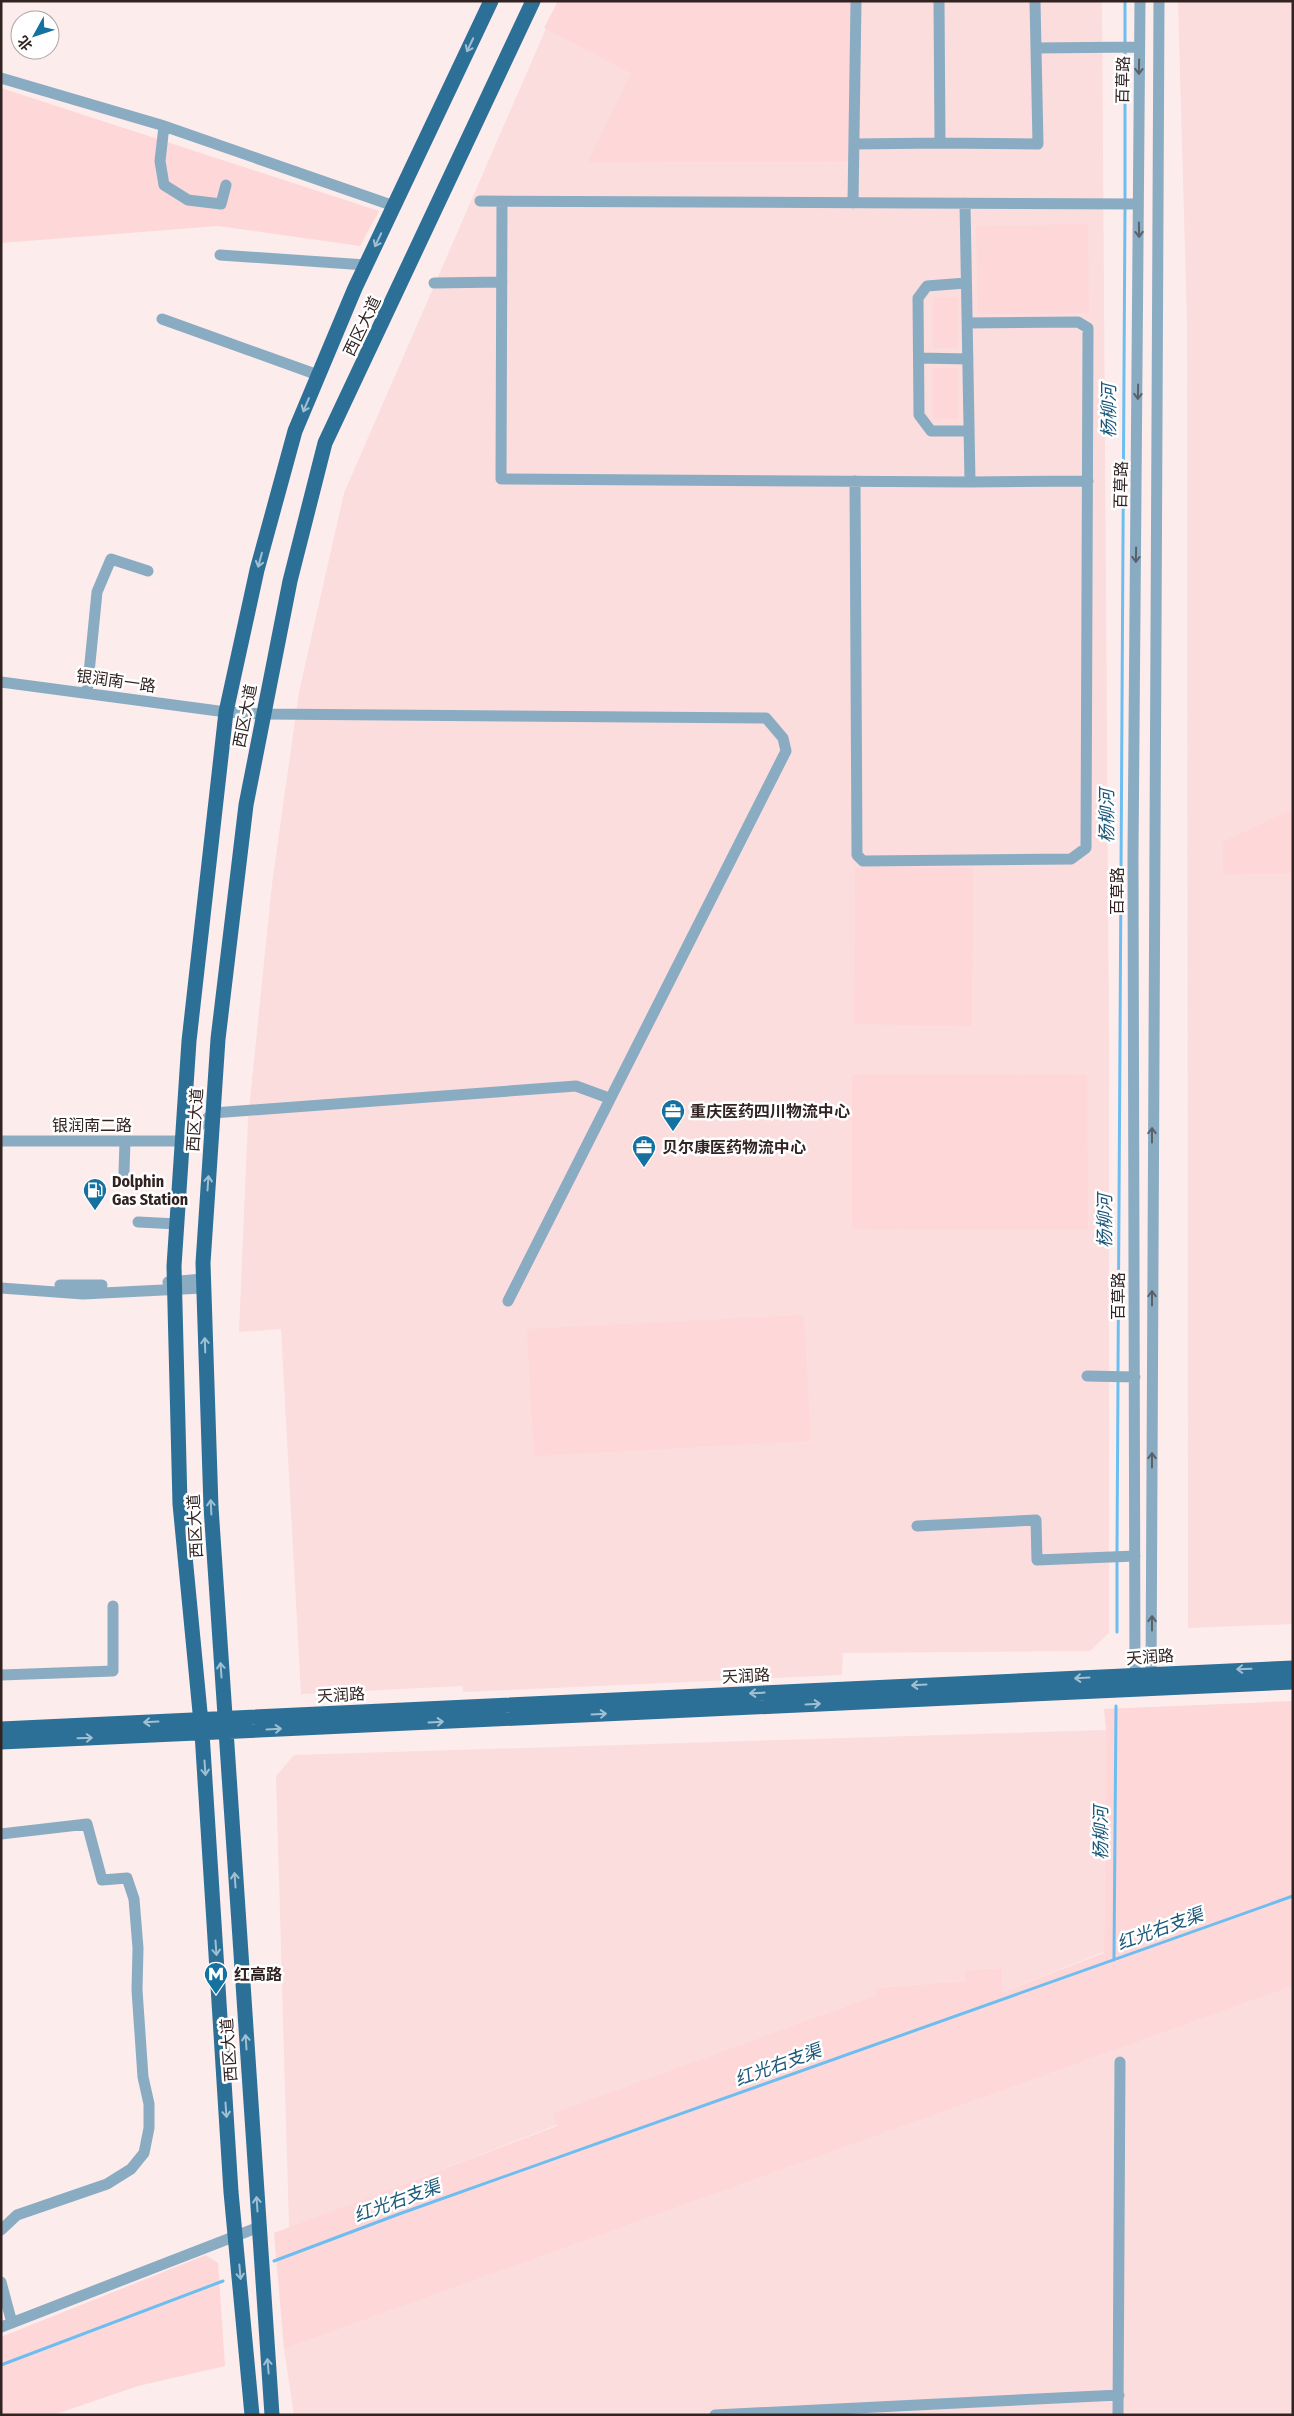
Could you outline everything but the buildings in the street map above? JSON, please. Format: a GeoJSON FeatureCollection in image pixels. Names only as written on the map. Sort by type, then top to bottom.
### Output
{"type":"FeatureCollection","features":[{"type":"Feature","properties":{"kind":"main road","name":"西区大道"},"geometry":{"type":"LineString","coordinates":[[252,2415],[231,2192],[201,1726],[180,1504],[175,1285],[189,1041],[226,712],[258,570],[295,431],[366,265],[491,1]]}},
{"type":"Feature","properties":{"kind":"main road","name":"西区大道"},"geometry":{"type":"LineString","coordinates":[[272,2415],[211,1508],[203,1283],[218,1039],[246,806],[290,581],[325,443],[533,1]]}},
{"type":"Feature","properties":{"kind":"main road","name":"天润路"},"geometry":{"type":"LineString","coordinates":[[1140,1685],[1152,1673],[1293,1668]]}},
{"type":"Feature","properties":{"kind":"main road","name":"天润路"},"geometry":{"type":"LineString","coordinates":[[225,1725],[1140,1685],[1293,1682]]}},
{"type":"Feature","properties":{"kind":"main road"},"geometry":{"type":"LineString","coordinates":[[1,1719],[63,1733]]}},
{"type":"Feature","properties":{"kind":"main road"},"geometry":{"type":"LineString","coordinates":[[1,1742],[63,1733],[225,1725]]}},
{"type":"Feature","properties":{"kind":"main road"},"geometry":{"type":"LineString","coordinates":[[1,1729],[63,1733]]}},
{"type":"Feature","properties":{"kind":"main road"},"geometry":{"type":"LineString","coordinates":[[1,1750],[63,1733]]}},
{"type":"Feature","properties":{"kind":"street"},"geometry":{"type":"LineString","coordinates":[[853,203],[856,1]]}},
{"type":"Feature","properties":{"kind":"street"},"geometry":{"type":"LineString","coordinates":[[939,1],[940,143]]}},
{"type":"Feature","properties":{"kind":"street"},"geometry":{"type":"LineString","coordinates":[[854,144],[1038,144],[1035,1]]}},
{"type":"Feature","properties":{"kind":"street","name":"百草路"},"geometry":{"type":"LineString","coordinates":[[1140,1],[1130,47],[1129,204],[1135,1556],[1140,1685]]}},
{"type":"Feature","properties":{"kind":"street"},"geometry":{"type":"LineString","coordinates":[[1152,1673],[1152,1103],[1159,1]]}},
{"type":"Feature","properties":{"kind":"street"},"geometry":{"type":"LineString","coordinates":[[1036,48],[1130,47]]}},
{"type":"Feature","properties":{"kind":"street"},"geometry":{"type":"LineString","coordinates":[[1,78],[164,126],[394,206]]}},
{"type":"Feature","properties":{"kind":"street"},"geometry":{"type":"LineString","coordinates":[[164,126],[160,160],[164,185],[188,200],[221,204],[226,186]]}},
{"type":"Feature","properties":{"kind":"street"},"geometry":{"type":"LineString","coordinates":[[480,202],[1129,204]]}},
{"type":"Feature","properties":{"kind":"street"},"geometry":{"type":"LineString","coordinates":[[502,202],[501,479],[1088,481]]}},
{"type":"Feature","properties":{"kind":"street"},"geometry":{"type":"LineString","coordinates":[[965,203],[970,482]]}},
{"type":"Feature","properties":{"kind":"street"},"geometry":{"type":"LineString","coordinates":[[220,254],[366,265]]}},
{"type":"Feature","properties":{"kind":"street"},"geometry":{"type":"LineString","coordinates":[[434,283],[502,282]]}},
{"type":"Feature","properties":{"kind":"street"},"geometry":{"type":"LineString","coordinates":[[966,283],[927,286],[918,298],[920,414],[931,431],[969,431]]}},
{"type":"Feature","properties":{"kind":"street"},"geometry":{"type":"LineString","coordinates":[[162,319],[318,375]]}},
{"type":"Feature","properties":{"kind":"street"},"geometry":{"type":"LineString","coordinates":[[855,481],[856,855],[863,861],[1071,859],[1086,848],[1088,328],[1078,322],[967,323]]}},
{"type":"Feature","properties":{"kind":"street"},"geometry":{"type":"LineString","coordinates":[[919,358],[968,359]]}},
{"type":"Feature","properties":{"kind":"street"},"geometry":{"type":"LineString","coordinates":[[87,693],[97,592],[111,559],[148,571]]}},
{"type":"Feature","properties":{"kind":"street","name":"银润南一路"},"geometry":{"type":"LineString","coordinates":[[1,682],[226,712],[263,714],[766,718],[783,738],[786,751],[508,1301]]}},
{"type":"Feature","properties":{"kind":"street"},"geometry":{"type":"LineString","coordinates":[[182,1141],[213,1113],[576,1086],[606,1097],[609,1101]]}},
{"type":"Feature","properties":{"kind":"street"},"geometry":{"type":"LineString","coordinates":[[124,1172],[125,1141]]}},
{"type":"Feature","properties":{"kind":"street","name":"银润南二路"},"geometry":{"type":"LineString","coordinates":[[1,1142],[182,1141]]}},
{"type":"Feature","properties":{"kind":"street"},"geometry":{"type":"LineString","coordinates":[[138,1222],[177,1224]]}},
{"type":"Feature","properties":{"kind":"street"},"geometry":{"type":"LineString","coordinates":[[1,1280],[47,1285],[175,1285]]}},
{"type":"Feature","properties":{"kind":"street"},"geometry":{"type":"LineString","coordinates":[[1,1288],[83,1294],[203,1283]]}},
{"type":"Feature","properties":{"kind":"street"},"geometry":{"type":"LineString","coordinates":[[1087,1376],[1135,1378]]}},
{"type":"Feature","properties":{"kind":"street"},"geometry":{"type":"LineString","coordinates":[[917,1526],[1036,1520],[1037,1560],[1135,1556]]}},
{"type":"Feature","properties":{"kind":"street"},"geometry":{"type":"LineString","coordinates":[[1,1675],[113,1671],[113,1606]]}},
{"type":"Feature","properties":{"kind":"street"},"geometry":{"type":"LineString","coordinates":[[1,1834],[87,1824],[102,1880],[127,1878],[134,1899],[138,1948],[137,1990],[144,2078],[149,2112],[144,2153],[131,2169],[107,2184],[17,2215],[1,2230]]}},
{"type":"Feature","properties":{"kind":"street"},"geometry":{"type":"LineString","coordinates":[[1118,2415],[1120,2062]]}},
{"type":"Feature","properties":{"kind":"street"},"geometry":{"type":"LineString","coordinates":[[1,2282],[6,2325],[236,2234],[259,2227]]}},
{"type":"Feature","properties":{"kind":"street"},"geometry":{"type":"LineString","coordinates":[[715,2415],[1119,2396]]}},
{"type":"Feature","properties":{"kind":"shaded area"},"geometry":{"type":"Polygon","coordinates":[[[558,1],[1102,1],[1109,1038],[1109,1633],[1090,1651],[843,1653],[842,1675],[463,1692],[462,1686],[301,1694],[281,1329],[239,1332],[248,1119],[272,884],[299,692],[344,493],[558,1]]]}},
{"type":"Feature","properties":{"kind":"shaded area"},"geometry":{"type":"Polygon","coordinates":[[[558,1],[851,1],[851,161],[588,162],[631,73],[544,28],[558,1]]]}},
{"type":"Feature","properties":{"kind":"shaded area"},"geometry":{"type":"Polygon","coordinates":[[[1178,1],[1293,1],[1293,1624],[1188,1628],[1187,322],[1178,1]]]}},
{"type":"Feature","properties":{"kind":"shaded area"},"geometry":{"type":"Polygon","coordinates":[[[1,88],[379,211],[360,246],[218,226],[1,243],[1,88]]]}},
{"type":"Feature","properties":{"kind":"shaded area"},"geometry":{"type":"Polygon","coordinates":[[[1088,224],[1089,313],[978,314],[976,226],[1088,224]]]}},
{"type":"Feature","properties":{"kind":"shaded area"},"geometry":{"type":"Polygon","coordinates":[[[933,297],[958,297],[958,348],[933,348],[933,297]]]}},
{"type":"Feature","properties":{"kind":"shaded area"},"geometry":{"type":"Polygon","coordinates":[[[933,368],[958,368],[958,419],[933,419],[933,368]]]}},
{"type":"Feature","properties":{"kind":"shaded area"},"geometry":{"type":"Polygon","coordinates":[[[1293,809],[1293,873],[1223,874],[1223,842],[1293,809]]]}},
{"type":"Feature","properties":{"kind":"shaded area"},"geometry":{"type":"Polygon","coordinates":[[[855,867],[973,868],[972,1026],[854,1024],[855,867]]]}},
{"type":"Feature","properties":{"kind":"shaded area"},"geometry":{"type":"Polygon","coordinates":[[[852,1074],[1087,1075],[1088,1230],[852,1229],[852,1074]]]}},
{"type":"Feature","properties":{"kind":"shaded area"},"geometry":{"type":"Polygon","coordinates":[[[804,1315],[811,1441],[534,1456],[527,1329],[804,1315]]]}},
{"type":"Feature","properties":{"kind":"shaded area"},"geometry":{"type":"Polygon","coordinates":[[[1293,1701],[1293,1986],[284,2349],[274,2233],[557,2126],[553,2113],[876,1995],[875,1988],[965,1981],[965,1970],[1002,1968],[1003,1992],[1104,1953],[1106,1730],[1104,1709],[1293,1701]]]}},
{"type":"Feature","properties":{"kind":"shaded area"},"geometry":{"type":"Polygon","coordinates":[[[1106,1730],[1104,1952],[1003,1992],[1002,1968],[965,1970],[966,1981],[875,1988],[876,1995],[553,2113],[557,2125],[289,2228],[276,1776],[294,1755],[1106,1730]]]}},
{"type":"Feature","properties":{"kind":"shaded area"},"geometry":{"type":"Polygon","coordinates":[[[1293,1986],[1293,2415],[294,2415],[284,2349],[1293,1986]]]}},
{"type":"Feature","properties":{"kind":"shaded area"},"geometry":{"type":"Polygon","coordinates":[[[206,2255],[218,2263],[225,2366],[138,2386],[53,2415],[1,2415],[1,2337],[206,2255]]]}},
{"type":"Feature","properties":{"kind":"waterway","name":"杨柳河"},"geometry":{"type":"LineString","coordinates":[[1125,1],[1125,43]]}},
{"type":"Feature","properties":{"kind":"waterway","name":"杨柳河"},"geometry":{"type":"LineString","coordinates":[[1125,50],[1125,201]]}},
{"type":"Feature","properties":{"kind":"waterway","name":"杨柳河"},"geometry":{"type":"LineString","coordinates":[[1118,1373],[1125,207]]}},
{"type":"Feature","properties":{"kind":"waterway","name":"杨柳河"},"geometry":{"type":"LineString","coordinates":[[1117,1553],[1118,1380]]}},
{"type":"Feature","properties":{"kind":"waterway","name":"杨柳河"},"geometry":{"type":"LineString","coordinates":[[1117,1560],[1117,1632]]}},
{"type":"Feature","properties":{"kind":"waterway","name":"杨柳河"},"geometry":{"type":"LineString","coordinates":[[1114,1960],[1116,1706]]}},
{"type":"Feature","properties":{"kind":"waterway","name":"红光右支渠"},"geometry":{"type":"LineString","coordinates":[[274,2261],[399,2214],[1293,1896]]}},
{"type":"Feature","properties":{"kind":"waterway","name":"红光右支渠"},"geometry":{"type":"LineString","coordinates":[[1,2365],[223,2281]]}},
{"type":"Feature","properties":{"kind":"place","name":"重庆医药四川物流中心"},"geometry":{"type":"Point","coordinates":[673,1132]}},
{"type":"Feature","properties":{"kind":"place","name":"贝尔康医药物流中心"},"geometry":{"type":"Point","coordinates":[644,1168]}},
{"type":"Feature","properties":{"kind":"place","name":"Dolphin Gas Station"},"geometry":{"type":"Point","coordinates":[95,1211]}},
{"type":"Feature","properties":{"kind":"place","name":"红高路"},"geometry":{"type":"Point","coordinates":[216,1995]}}]}
